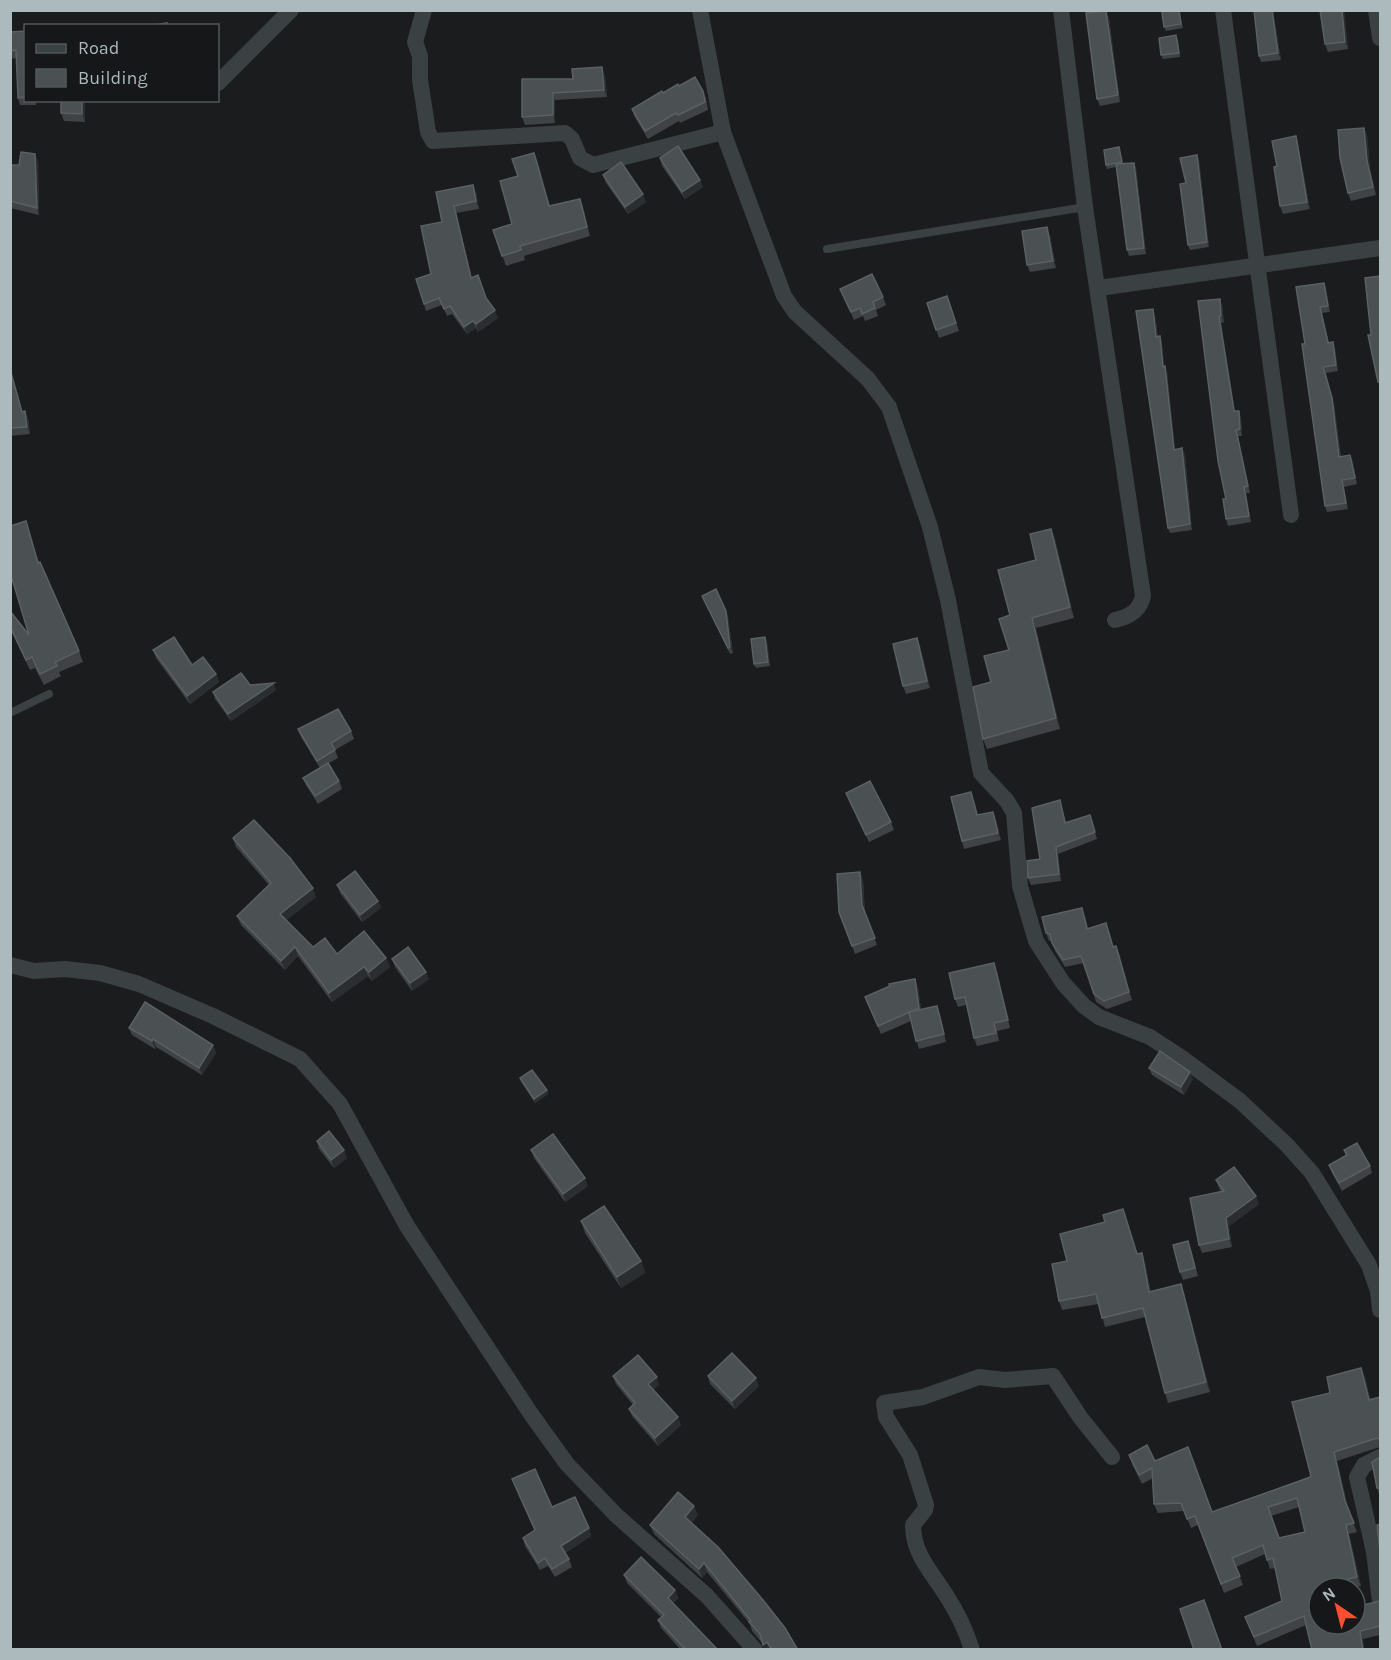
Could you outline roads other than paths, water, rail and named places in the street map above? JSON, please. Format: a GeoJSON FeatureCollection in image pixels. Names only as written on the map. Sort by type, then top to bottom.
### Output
{"type":"FeatureCollection","features":[{"type":"Feature","properties":{"kind":"street"},"geometry":{"type":"LineString","coordinates":[[219,82],[291,10]]}},
{"type":"Feature","properties":{"kind":"street"},"geometry":{"type":"LineString","coordinates":[[424,10],[415,42],[420,56],[420,80],[428,132],[433,141],[565,134],[572,139],[580,158],[593,165],[723,132]]}},
{"type":"Feature","properties":{"kind":"street"},"geometry":{"type":"LineString","coordinates":[[700,10],[723,132],[784,296],[795,312],[868,379],[889,407],[930,527],[948,600],[981,773],[1014,813],[1020,886],[1036,941],[1063,984],[1084,1006],[1099,1017],[1150,1036],[1240,1101],[1287,1145],[1312,1173],[1369,1265],[1378,1291],[1380,1310]]}},
{"type":"Feature","properties":{"kind":"street"},"geometry":{"type":"LineString","coordinates":[[1061,10],[1085,207],[1099,288],[1143,596],[1142,604],[1134,611],[1115,620]]}},
{"type":"Feature","properties":{"kind":"street"},"geometry":{"type":"LineString","coordinates":[[1223,10],[1260,266],[1291,515]]}},
{"type":"Feature","properties":{"kind":"street"},"geometry":{"type":"LineString","coordinates":[[1376,10],[1380,38]]}},
{"type":"Feature","properties":{"kind":"street"},"geometry":{"type":"LineString","coordinates":[[1099,288],[1380,248]]}},
{"type":"Feature","properties":{"kind":"street"},"geometry":{"type":"LineString","coordinates":[[10,965],[34,971],[65,969],[100,973],[139,984],[213,1016],[300,1059],[340,1104],[407,1226],[531,1414],[567,1464],[616,1515],[707,1596],[755,1650]]}},
{"type":"Feature","properties":{"kind":"street"},"geometry":{"type":"LineString","coordinates":[[972,1650],[950,1601],[915,1548],[913,1525],[926,1510],[926,1505],[910,1455],[886,1417],[884,1403],[923,1397],[979,1377],[1005,1380],[1053,1376],[1080,1417],[1112,1457]]}},
{"type":"Feature","properties":{"kind":"street"},"geometry":{"type":"LineString","coordinates":[[1380,1457],[1364,1465],[1357,1478],[1374,1552],[1380,1601]]}},
{"type":"Feature","properties":{"kind":"lane"},"geometry":{"type":"LineString","coordinates":[[827,249],[1085,207]]}},
{"type":"Feature","properties":{"kind":"lane"},"geometry":{"type":"LineString","coordinates":[[10,713],[49,694]]}}]}
